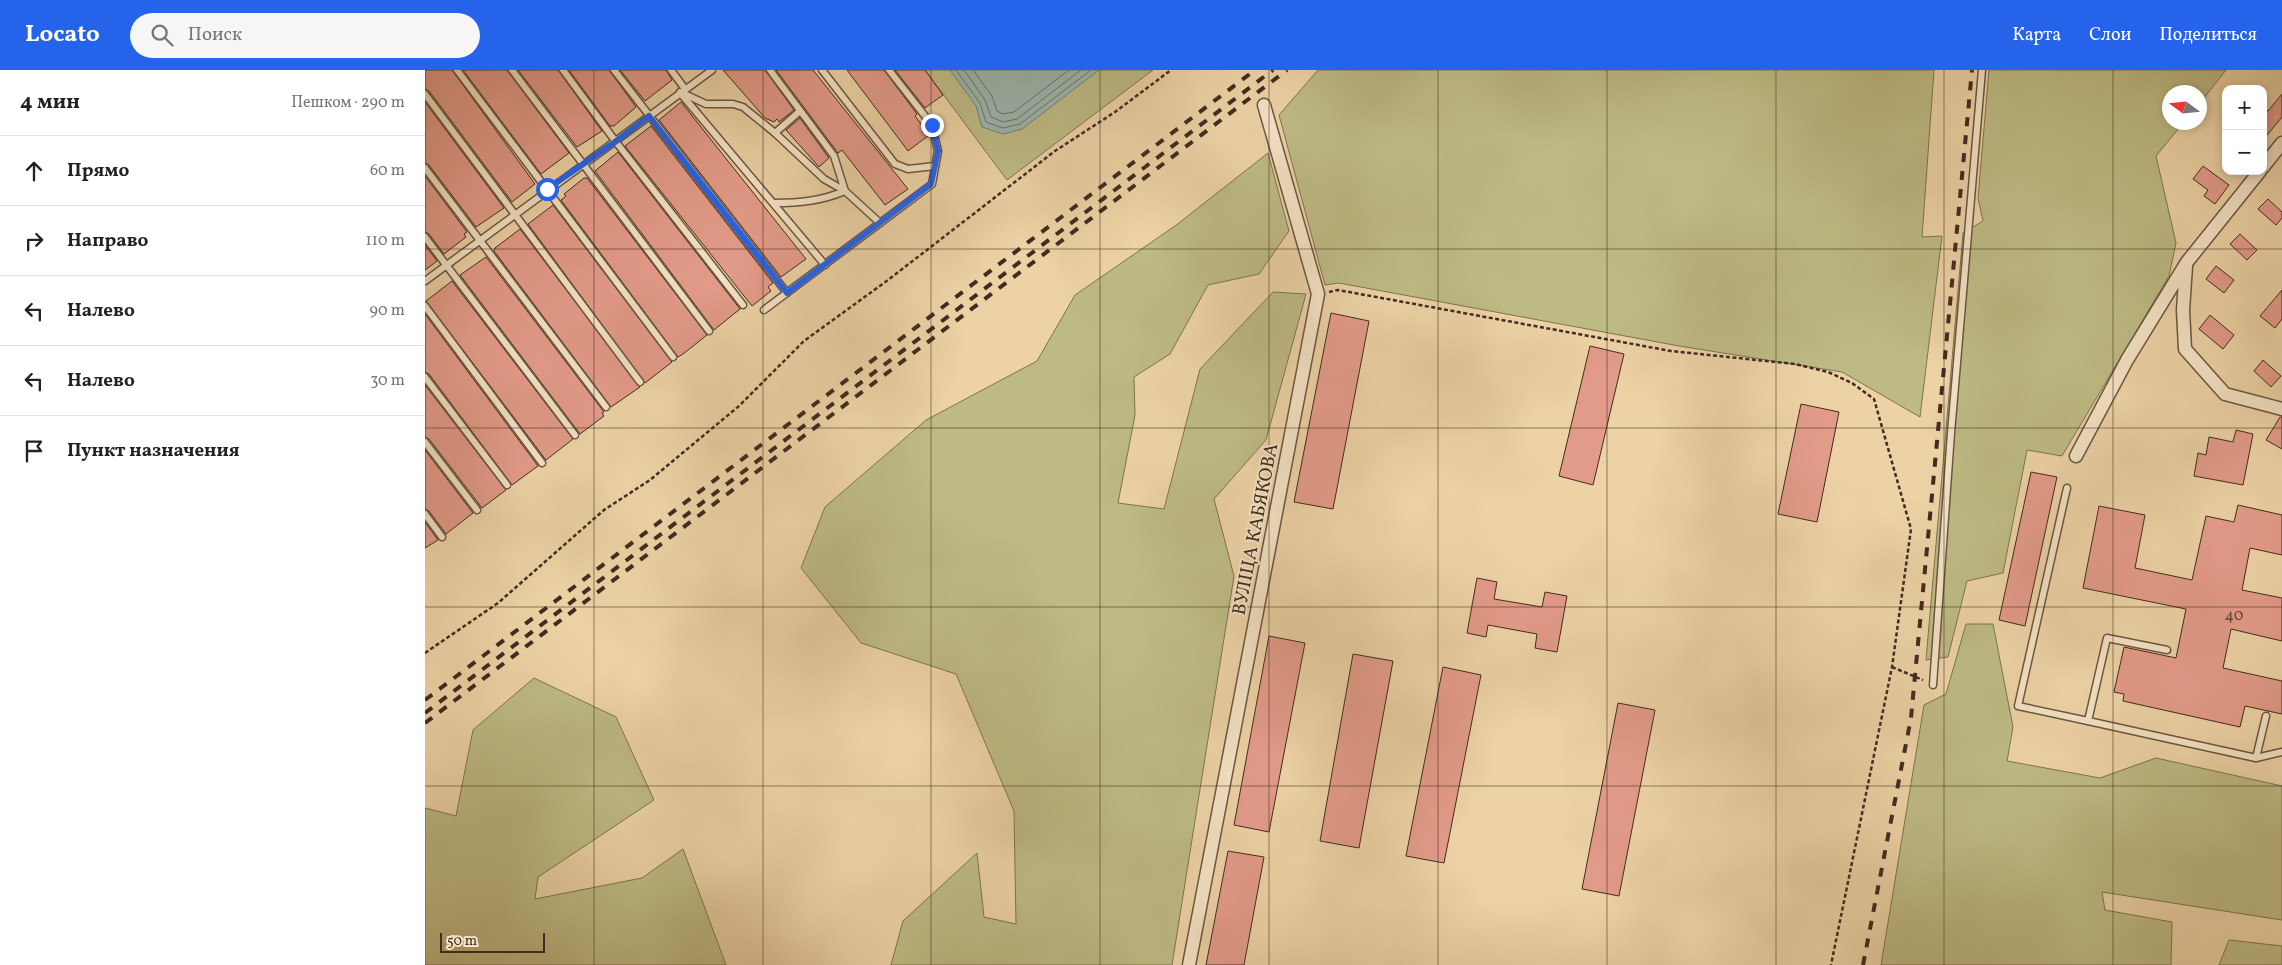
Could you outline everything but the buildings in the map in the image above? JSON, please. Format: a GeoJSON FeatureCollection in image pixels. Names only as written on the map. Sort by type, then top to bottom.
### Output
{"type":"FeatureCollection","features":[{"type":"Feature","properties":{"kind":"street","name":"ВУЛІЦА КАБЯКОВА"},"geometry":{"type":"LineString","coordinates":[[1189,965],[1318,294],[1264,105]]}},
{"type":"Feature","properties":{"kind":"street"},"geometry":{"type":"LineString","coordinates":[[2267,162],[2282,143]]}},
{"type":"Feature","properties":{"kind":"street"},"geometry":{"type":"LineString","coordinates":[[2076,456],[2127,360],[2187,262],[2257,175]]}},
{"type":"Feature","properties":{"kind":"street"},"geometry":{"type":"LineString","coordinates":[[2187,262],[2183,310],[2185,349],[2225,394],[2282,409]]}},
{"type":"Feature","properties":{"kind":"lane"},"geometry":{"type":"LineString","coordinates":[[457,70],[673,357]]}},
{"type":"Feature","properties":{"kind":"lane"},"geometry":{"type":"LineString","coordinates":[[512,70],[709,331]]}},
{"type":"Feature","properties":{"kind":"lane"},"geometry":{"type":"LineString","coordinates":[[563,70],[615,142],[743,305]]}},
{"type":"Feature","properties":{"kind":"lane"},"geometry":{"type":"LineString","coordinates":[[614,70],[787,293]]}},
{"type":"Feature","properties":{"kind":"lane"},"geometry":{"type":"LineString","coordinates":[[671,70],[683,90],[825,265]]}},
{"type":"Feature","properties":{"kind":"lane"},"geometry":{"type":"LineString","coordinates":[[425,281],[547,189],[615,142],[712,70]]}},
{"type":"Feature","properties":{"kind":"lane"},"geometry":{"type":"LineString","coordinates":[[770,70],[834,156],[845,191]]}},
{"type":"Feature","properties":{"kind":"lane"},"geometry":{"type":"LineString","coordinates":[[823,70],[895,164],[908,169],[935,166]]}},
{"type":"Feature","properties":{"kind":"lane"},"geometry":{"type":"LineString","coordinates":[[764,310],[931,184],[938,151],[932,125],[889,70]]}},
{"type":"Feature","properties":{"kind":"lane"},"geometry":{"type":"LineString","coordinates":[[1933,685],[1951,433],[1982,70]]}},
{"type":"Feature","properties":{"kind":"lane"},"geometry":{"type":"LineString","coordinates":[[683,90],[706,104],[733,104],[743,107],[775,133],[824,179],[845,191],[880,223]]}},
{"type":"Feature","properties":{"kind":"lane"},"geometry":{"type":"LineString","coordinates":[[425,94],[640,382]]}},
{"type":"Feature","properties":{"kind":"lane"},"geometry":{"type":"LineString","coordinates":[[775,133],[800,111]]}},
{"type":"Feature","properties":{"kind":"lane"},"geometry":{"type":"LineString","coordinates":[[425,168],[606,407]]}},
{"type":"Feature","properties":{"kind":"lane"},"geometry":{"type":"LineString","coordinates":[[773,202],[804,203],[827,199],[845,191]]}},
{"type":"Feature","properties":{"kind":"lane"},"geometry":{"type":"LineString","coordinates":[[425,237],[575,435]]}},
{"type":"Feature","properties":{"kind":"lane"},"geometry":{"type":"LineString","coordinates":[[425,306],[542,463]]}},
{"type":"Feature","properties":{"kind":"lane"},"geometry":{"type":"LineString","coordinates":[[425,377],[507,485]]}},
{"type":"Feature","properties":{"kind":"lane"},"geometry":{"type":"LineString","coordinates":[[425,442],[477,510]]}},
{"type":"Feature","properties":{"kind":"lane"},"geometry":{"type":"LineString","coordinates":[[2067,488],[2018,706],[2256,758],[2282,752]]}},
{"type":"Feature","properties":{"kind":"lane"},"geometry":{"type":"LineString","coordinates":[[425,514],[443,537]]}},
{"type":"Feature","properties":{"kind":"lane"},"geometry":{"type":"LineString","coordinates":[[2088,721],[2107,638],[2167,650]]}},
{"type":"Feature","properties":{"kind":"lane"},"geometry":{"type":"LineString","coordinates":[[2256,758],[2267,716]]}},
{"type":"Feature","properties":{"kind":"path"},"geometry":{"type":"LineString","coordinates":[[425,653],[498,602],[604,510],[650,480],[739,406],[804,341],[888,280],[1055,151],[1115,112],[1171,70]]}},
{"type":"Feature","properties":{"kind":"path"},"geometry":{"type":"LineString","coordinates":[[1318,294],[1338,290],[1671,351],[1795,364],[1828,372],[1852,383],[1874,399],[1911,529],[1892,667],[1831,965]]}},
{"type":"Feature","properties":{"kind":"path"},"geometry":{"type":"LineString","coordinates":[[1892,667],[1933,685]]}},
{"type":"Feature","properties":{"kind":"shaded area"},"geometry":{"type":"Polygon","coordinates":[[[925,70],[1153,70],[1007,180],[925,70]]]}},
{"type":"Feature","properties":{"kind":"shaded area"},"geometry":{"type":"Polygon","coordinates":[[[1318,70],[1934,70],[1922,237],[1942,236],[1920,417],[1842,372],[1679,346],[1339,283],[1325,285],[1279,115],[1318,70]]]}},
{"type":"Feature","properties":{"kind":"shaded area"},"geometry":{"type":"Polygon","coordinates":[[[1989,70],[2226,70],[2207,94],[2207,85],[2162,85],[2162,130],[2177,130],[2156,156],[2176,243],[2169,276],[2062,456],[2027,450],[2003,573],[1967,581],[1948,657],[1926,660],[1963,233],[1983,221],[1978,198],[1989,70]]]}},
{"type":"Feature","properties":{"kind":"shaded area"},"geometry":{"type":"Polygon","coordinates":[[[1268,153],[1289,231],[1259,274],[1208,285],[1170,354],[1134,377],[1135,415],[1118,503],[1164,509],[1200,369],[1273,292],[1306,294],[1266,440],[1214,499],[1234,576],[1172,965],[891,965],[903,921],[977,853],[984,917],[1016,924],[1014,811],[956,674],[861,643],[801,568],[825,507],[926,420],[1037,361],[1075,295],[1175,226],[1268,153]]]}},
{"type":"Feature","properties":{"kind":"shaded area"},"geometry":{"type":"Polygon","coordinates":[[[1966,624],[1993,624],[2013,727],[2007,761],[2100,778],[2156,758],[2282,786],[2282,920],[2102,892],[2105,910],[2172,922],[2171,965],[1881,965],[1924,705],[1946,694],[1966,624]]]}},
{"type":"Feature","properties":{"kind":"shaded area"},"geometry":{"type":"Polygon","coordinates":[[[534,678],[616,717],[654,800],[538,877],[535,899],[642,878],[683,849],[726,965],[425,965],[425,808],[456,816],[473,730],[534,678]]]}},
{"type":"Feature","properties":{"kind":"shaded area"},"geometry":{"type":"Polygon","coordinates":[[[2229,940],[2282,946],[2282,965],[2219,965],[2229,940]]]}},
{"type":"Feature","properties":{"kind":"water"},"geometry":{"type":"Polygon","coordinates":[[[950,70],[1099,70],[1022,129],[1003,134],[982,127],[976,106],[950,70]]]}},
{"type":"Feature","properties":{"kind":"railway"},"geometry":{"type":"LineString","coordinates":[[425,700],[1255,70]]}},
{"type":"Feature","properties":{"kind":"railway"},"geometry":{"type":"LineString","coordinates":[[425,713],[1273,70]]}},
{"type":"Feature","properties":{"kind":"railway"},"geometry":{"type":"LineString","coordinates":[[425,723],[1287,70]]}},
{"type":"Feature","properties":{"kind":"railway"},"geometry":{"type":"LineString","coordinates":[[1863,965],[1911,718],[1972,70]]}},
{"type":"Feature","properties":{"kind":"route"},"geometry":{"type":"LineString","coordinates":[[547,189],[649,116],[787,293],[931,184],[938,151],[932,125]]}}]}
